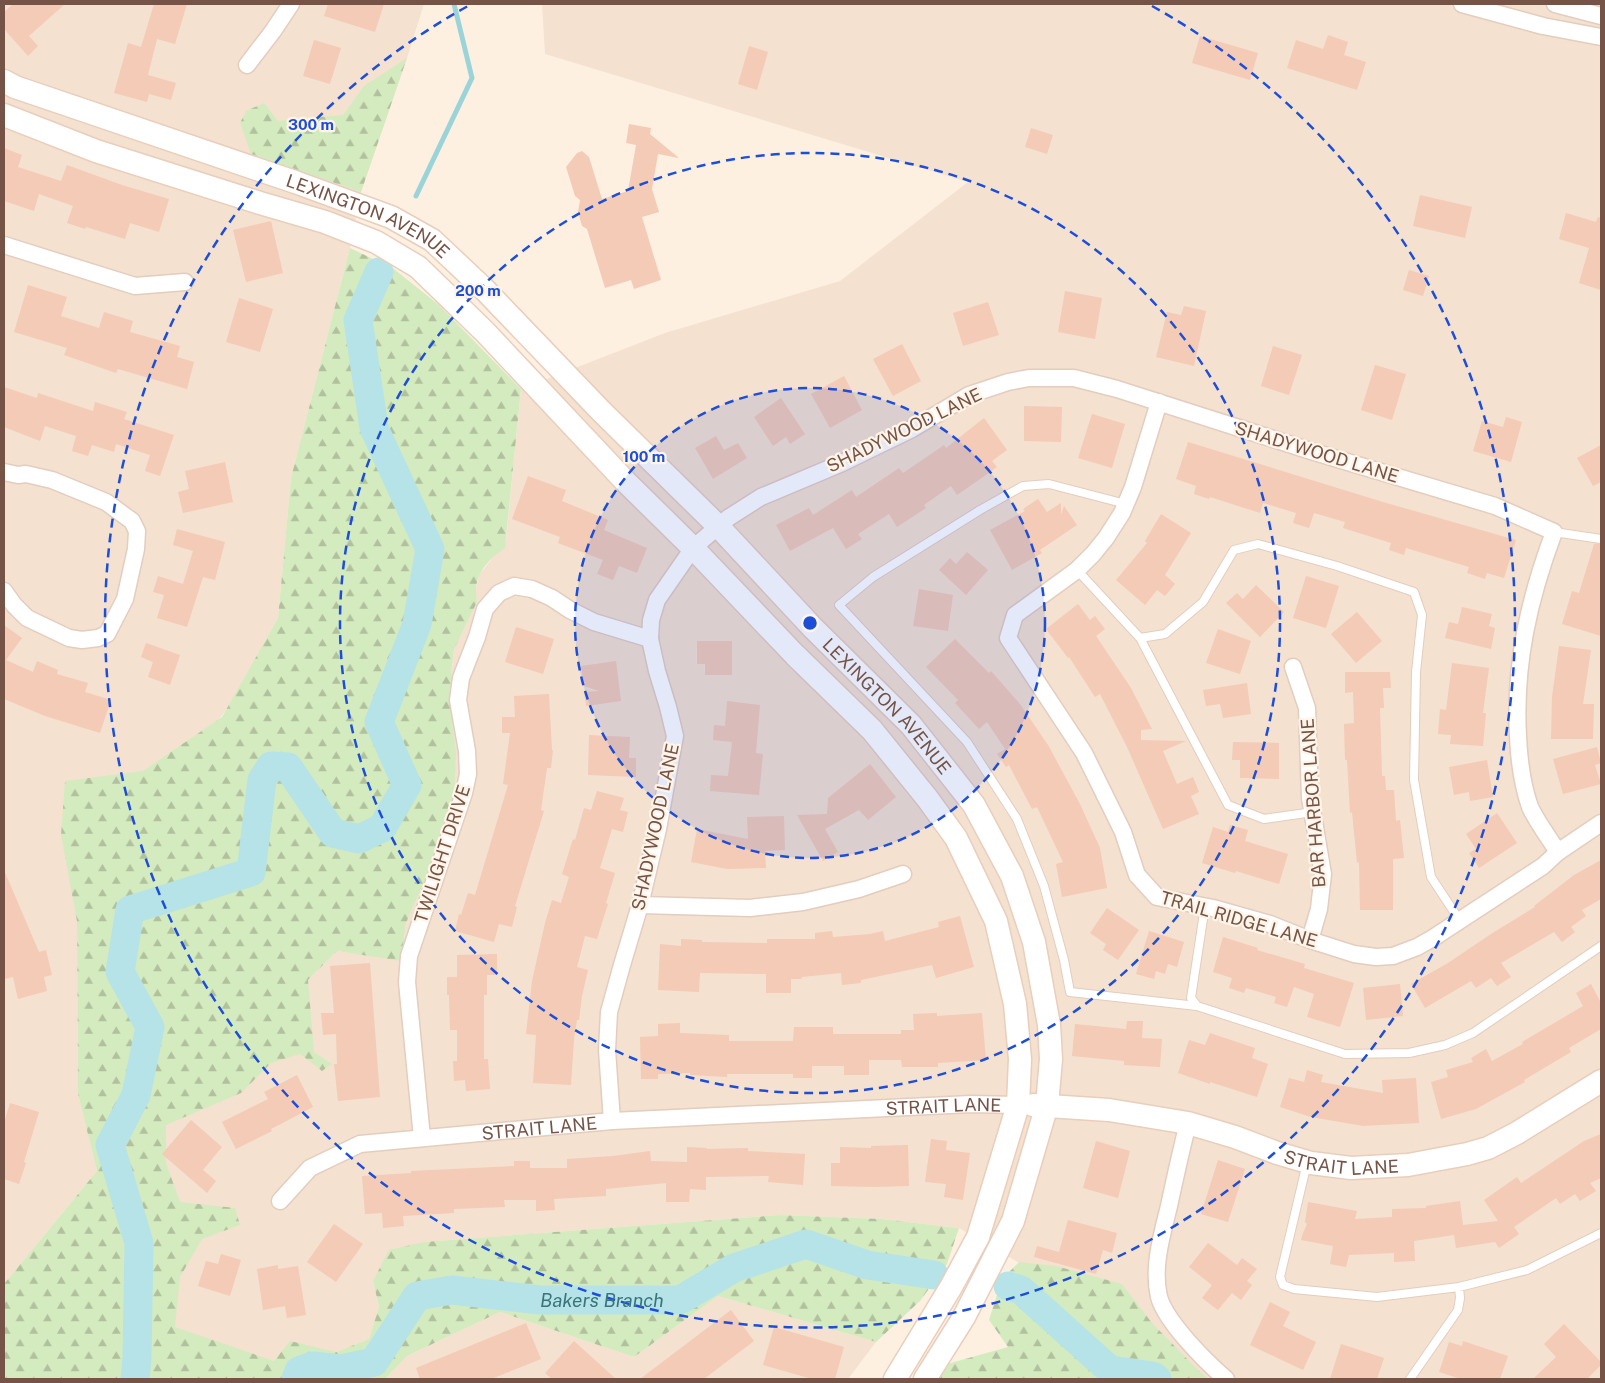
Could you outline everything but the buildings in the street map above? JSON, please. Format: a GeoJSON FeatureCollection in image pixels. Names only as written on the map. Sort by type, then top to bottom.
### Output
{"type":"FeatureCollection","features":[{"type":"Feature","properties":{"kind":"street"},"geometry":{"type":"LineString","coordinates":[[247,65],[291,4]]}},
{"type":"Feature","properties":{"kind":"street"},"geometry":{"type":"LineString","coordinates":[[1462,4],[1543,26],[1601,37]]}},
{"type":"Feature","properties":{"kind":"street"},"geometry":{"type":"LineString","coordinates":[[1555,4],[1601,16]]}},
{"type":"Feature","properties":{"kind":"street","name":"LEXINGTON AVENUE"},"geometry":{"type":"LineString","coordinates":[[4,81],[15,87],[391,217],[432,240],[483,288],[601,411],[718,526],[813,628],[911,725],[974,805],[1012,876],[1034,942],[1049,1025],[1051,1059],[1047,1105],[1013,1221],[964,1317],[925,1379]]}},
{"type":"Feature","properties":{"kind":"street","name":"LEXINGTON AVENUE"},"geometry":{"type":"LineString","coordinates":[[4,116],[96,151],[325,222],[376,242],[418,267],[485,332],[626,482],[693,548],[795,655],[872,730],[927,798],[956,838],[996,921],[1016,1004],[1020,1059],[1018,1105],[978,1237],[951,1287],[895,1379]]}},
{"type":"Feature","properties":{"kind":"street"},"geometry":{"type":"LineString","coordinates":[[4,244],[135,286],[185,282]]}},
{"type":"Feature","properties":{"kind":"street","name":"SHADYWOOD LANE"},"geometry":{"type":"LineString","coordinates":[[612,1121],[607,1050],[609,1012],[640,905],[658,829],[675,736],[650,639],[651,620],[658,600],[693,548],[718,526],[761,498],[842,463],[912,429],[969,395],[1008,382],[1029,378],[1074,378],[1117,389],[1314,452],[1495,506],[1554,532]]}},
{"type":"Feature","properties":{"kind":"street","name":"TRAIL RIDGE LANE"},"geometry":{"type":"LineString","coordinates":[[1159,402],[1133,487],[1126,504],[1106,538],[1078,570],[1015,615],[1008,638],[1084,753],[1123,832],[1137,875],[1157,897],[1205,906],[1270,924],[1310,940],[1354,954],[1376,957],[1393,956],[1417,947],[1460,920],[1543,866],[1558,852],[1601,823]]}},
{"type":"Feature","properties":{"kind":"street"},"geometry":{"type":"LineString","coordinates":[[4,472],[18,475],[26,474],[52,480],[106,502],[132,521],[136,531],[136,549],[125,599],[107,634],[98,638],[82,640],[69,638],[27,618],[14,605],[4,590]]}},
{"type":"Feature","properties":{"kind":"street"},"geometry":{"type":"LineString","coordinates":[[1554,532],[1534,592],[1526,627],[1519,668],[1516,711],[1519,765],[1531,807],[1558,852]]}},
{"type":"Feature","properties":{"kind":"street","name":"TWILIGHT DRIVE"},"geometry":{"type":"LineString","coordinates":[[422,1138],[407,982],[409,956],[464,794],[468,774],[467,750],[458,700],[461,678],[485,609],[499,593],[514,586],[532,589],[594,622],[650,639]]}},
{"type":"Feature","properties":{"kind":"street","name":"BAR HARBOR LANE"},"geometry":{"type":"LineString","coordinates":[[1293,667],[1307,708],[1310,798],[1322,874],[1319,909],[1310,940]]}},
{"type":"Feature","properties":{"kind":"street"},"geometry":{"type":"LineString","coordinates":[[640,905],[750,908],[803,902],[859,889],[903,874]]}},
{"type":"Feature","properties":{"kind":"street","name":"STRAIT LANE"},"geometry":{"type":"LineString","coordinates":[[280,1201],[310,1168],[360,1144],[612,1121],[971,1104],[1047,1105],[1108,1110],[1188,1123],[1308,1162],[1351,1168],[1408,1165],[1467,1154],[1488,1148],[1517,1133],[1601,1081]]}},
{"type":"Feature","properties":{"kind":"street"},"geometry":{"type":"LineString","coordinates":[[1188,1123],[1160,1245],[1156,1277],[1157,1284],[1160,1298],[1169,1319],[1209,1364],[1226,1379]]}},
{"type":"Feature","properties":{"kind":"lane"},"geometry":{"type":"LineString","coordinates":[[1126,504],[1049,484],[1023,486],[980,510],[873,578],[839,604],[967,742],[1016,820],[1044,886],[1064,960],[1070,992],[1197,1006],[1345,1054],[1409,1053],[1445,1045],[1473,1034],[1601,946]]}},
{"type":"Feature","properties":{"kind":"lane"},"geometry":{"type":"LineString","coordinates":[[1554,532],[1601,539]]}},
{"type":"Feature","properties":{"kind":"lane"},"geometry":{"type":"LineString","coordinates":[[1140,638],[1165,634],[1203,602],[1234,550],[1258,544],[1337,566],[1414,592],[1422,615],[1416,672],[1414,780],[1431,877],[1460,920]]}},
{"type":"Feature","properties":{"kind":"lane"},"geometry":{"type":"LineString","coordinates":[[1078,570],[1140,638],[1228,805],[1264,819],[1313,812]]}},
{"type":"Feature","properties":{"kind":"lane"},"geometry":{"type":"LineString","coordinates":[[1197,1006],[1191,998],[1205,906]]}},
{"type":"Feature","properties":{"kind":"lane"},"geometry":{"type":"LineString","coordinates":[[1308,1162],[1280,1276],[1283,1285],[1294,1289],[1377,1297],[1459,1287],[1527,1270],[1601,1233]]}},
{"type":"Feature","properties":{"kind":"lane"},"geometry":{"type":"LineString","coordinates":[[1410,1379],[1458,1310],[1459,1287]]}},
{"type":"Feature","properties":{"kind":"shaded area"},"geometry":{"type":"Polygon","coordinates":[[[4,4],[424,4],[361,192],[350,248],[291,478],[278,618],[230,704],[77,921],[78,1094],[97,1171],[4,1284],[4,4]]]}},
{"type":"Feature","properties":{"kind":"shaded area"},"geometry":{"type":"Polygon","coordinates":[[[542,4],[1601,4],[1601,1379],[1164,1379],[1066,1290],[959,1228],[882,1219],[779,1215],[424,1242],[373,1281],[379,1307],[369,1339],[336,1352],[274,1361],[155,1335],[153,1115],[308,980],[337,951],[401,960],[406,923],[440,846],[454,650],[477,602],[475,594],[479,575],[506,541],[521,389],[665,333],[840,281],[968,182],[545,54],[542,4]]]}},
{"type":"Feature","properties":{"kind":"shaded area"},"geometry":{"type":"Polygon","coordinates":[[[718,1296],[876,1342],[848,1379],[385,1379],[407,1356],[500,1312],[634,1357],[718,1296]]]}},
{"type":"Feature","properties":{"kind":"green space"},"geometry":{"type":"Polygon","coordinates":[[[407,58],[361,192],[251,154],[240,123],[246,111],[264,103],[278,121],[343,115],[364,86],[407,58]]]}},
{"type":"Feature","properties":{"kind":"green space"},"geometry":{"type":"Polygon","coordinates":[[[350,248],[394,269],[439,305],[521,389],[505,548],[492,558],[482,570],[477,585],[477,602],[454,650],[451,675],[451,712],[456,753],[454,798],[440,846],[406,923],[401,961],[337,951],[308,980],[314,1052],[332,1064],[322,1071],[300,1054],[271,1063],[241,1093],[166,1125],[166,1163],[180,1202],[235,1208],[240,1225],[202,1239],[180,1277],[175,1327],[274,1361],[290,1341],[336,1352],[369,1339],[379,1307],[373,1281],[389,1250],[424,1242],[779,1215],[882,1219],[959,1228],[947,1264],[920,1301],[876,1342],[718,1296],[634,1357],[500,1312],[407,1356],[385,1379],[4,1379],[4,1284],[97,1171],[78,1094],[77,921],[61,835],[65,781],[143,771],[222,717],[278,618],[291,478],[350,248]]]}},
{"type":"Feature","properties":{"kind":"green space"},"geometry":{"type":"Polygon","coordinates":[[[1019,1262],[1056,1266],[1122,1284],[1152,1323],[1209,1379],[933,1379],[947,1364],[1008,1347],[989,1320],[1002,1279],[1019,1262]]]}},
{"type":"Feature","properties":{"kind":"waterway"},"geometry":{"type":"LineString","coordinates":[[416,196],[472,78],[454,4]]}},
{"type":"Feature","properties":{"kind":"waterway"},"geometry":{"type":"LineString","coordinates":[[135,1379],[139,1243],[110,1145],[136,1095],[150,1027],[120,972],[130,910],[251,872],[262,780],[271,766],[288,767],[333,833],[359,839],[382,828],[407,785],[379,722],[417,624],[430,549],[374,428],[358,320],[379,272]]}},
{"type":"Feature","properties":{"kind":"waterway","name":"Bakers Branch"},"geometry":{"type":"LineString","coordinates":[[296,1379],[299,1371],[313,1366],[341,1369],[374,1362],[417,1296],[452,1290],[540,1300],[680,1300],[734,1268],[806,1244],[867,1265],[934,1275]]}},
{"type":"Feature","properties":{"kind":"waterway","name":"Bakers Branch"},"geometry":{"type":"LineString","coordinates":[[1008,1286],[1021,1290],[1110,1370],[1153,1376],[1157,1379]]}}]}
